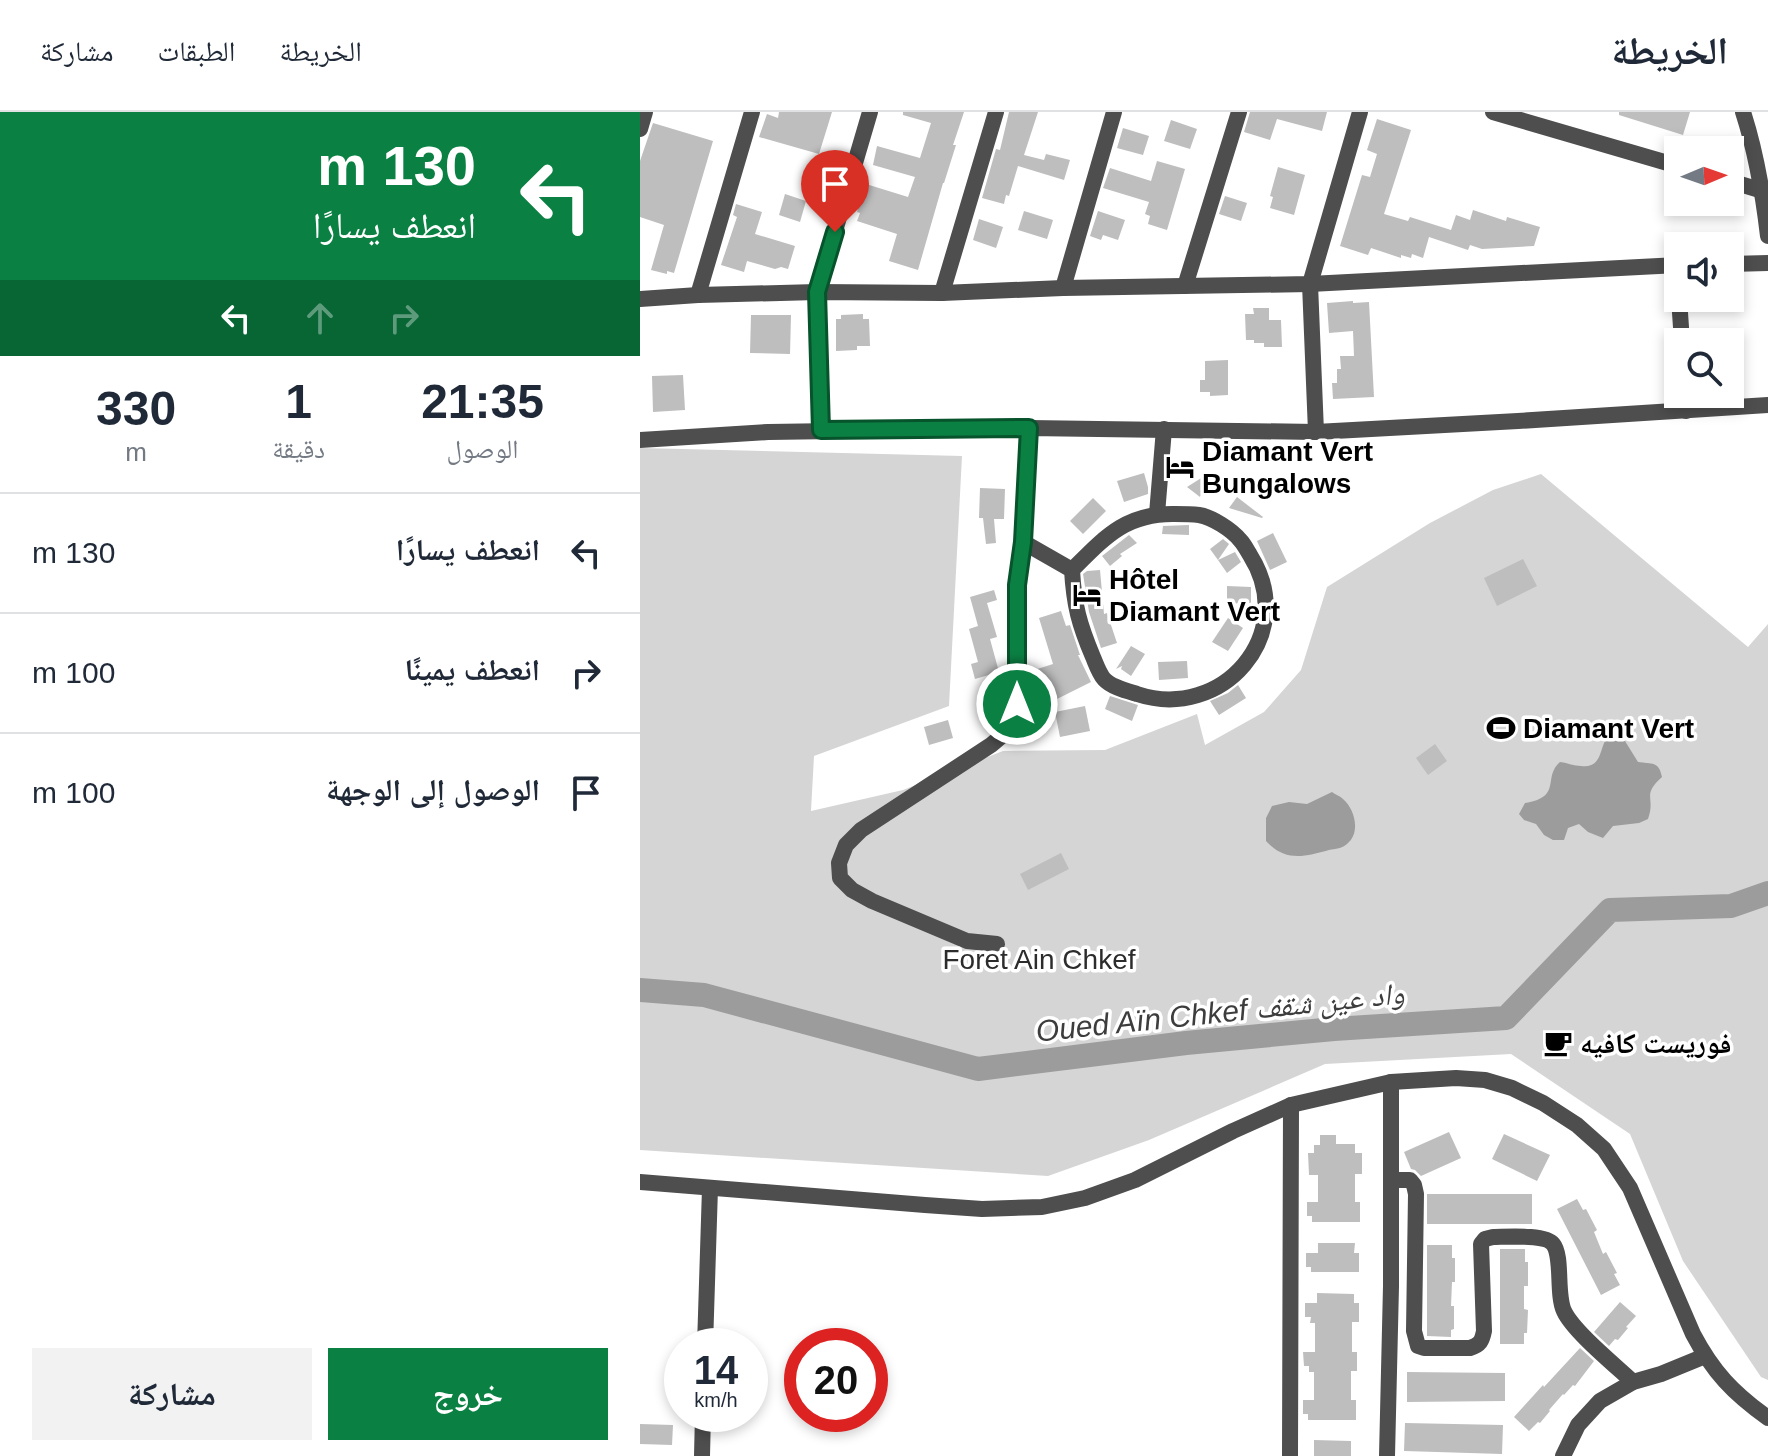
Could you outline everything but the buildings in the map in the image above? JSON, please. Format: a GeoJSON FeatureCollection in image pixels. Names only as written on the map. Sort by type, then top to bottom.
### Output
{"type":"FeatureCollection","features":[{"type":"Feature","properties":{"kind":"street"},"geometry":{"type":"LineString","coordinates":[[640,129],[645,112]]}},
{"type":"Feature","properties":{"kind":"street"},"geometry":{"type":"LineString","coordinates":[[698,295],[752,112]]}},
{"type":"Feature","properties":{"kind":"street"},"geometry":{"type":"LineString","coordinates":[[821,430],[817,292],[870,112]]}},
{"type":"Feature","properties":{"kind":"street"},"geometry":{"type":"LineString","coordinates":[[942,293],[996,112]]}},
{"type":"Feature","properties":{"kind":"street"},"geometry":{"type":"LineString","coordinates":[[1063,288],[1114,112]]}},
{"type":"Feature","properties":{"kind":"street"},"geometry":{"type":"LineString","coordinates":[[1185,286],[1239,112]]}},
{"type":"Feature","properties":{"kind":"street"},"geometry":{"type":"LineString","coordinates":[[1316,432],[1310,284],[1360,112]]}},
{"type":"Feature","properties":{"kind":"street"},"geometry":{"type":"LineString","coordinates":[[1493,112],[1664,162]]}},
{"type":"Feature","properties":{"kind":"street"},"geometry":{"type":"LineString","coordinates":[[1743,112],[1763,191],[1768,236]]}},
{"type":"Feature","properties":{"kind":"street"},"geometry":{"type":"LineString","coordinates":[[1744,185],[1763,191]]}},
{"type":"Feature","properties":{"kind":"street"},"geometry":{"type":"LineString","coordinates":[[1744,264],[1768,263]]}},
{"type":"Feature","properties":{"kind":"street"},"geometry":{"type":"LineString","coordinates":[[640,299],[817,292],[942,293],[1310,284],[1664,270]]}},
{"type":"Feature","properties":{"kind":"street"},"geometry":{"type":"LineString","coordinates":[[640,440],[821,430],[1029,428],[1316,432],[1664,404]]}},
{"type":"Feature","properties":{"kind":"street"},"geometry":{"type":"LineString","coordinates":[[1744,404],[1768,405]]}},
{"type":"Feature","properties":{"kind":"street"},"geometry":{"type":"LineString","coordinates":[[997,944],[967,941],[872,901],[852,890],[840,878],[839,863],[846,845],[861,830],[991,745],[1016,720],[1017,585],[1023,542],[1029,428]]}},
{"type":"Feature","properties":{"kind":"street"},"geometry":{"type":"LineString","coordinates":[[1157,514],[1164,429]]}},
{"type":"Feature","properties":{"kind":"street"},"geometry":{"type":"LineString","coordinates":[[1157,514],[1202,515],[1239,539],[1254,561],[1263,586],[1265,615],[1260,639],[1244,666],[1206,694],[1183,700],[1153,700],[1126,691],[1105,680],[1084,637],[1074,603],[1072,570],[1110,534],[1133,520],[1157,514]]}},
{"type":"Feature","properties":{"kind":"street"},"geometry":{"type":"LineString","coordinates":[[1023,542],[1072,570]]}},
{"type":"Feature","properties":{"kind":"street"},"geometry":{"type":"LineString","coordinates":[[641,1187],[710,1188],[982,1209],[1042,1207],[1085,1198],[1135,1180],[1291,1105],[1391,1082],[1456,1078],[1485,1080],[1512,1088],[1543,1103],[1577,1125],[1604,1149],[1630,1188],[1705,1356],[1742,1399],[1768,1418]]}},
{"type":"Feature","properties":{"kind":"street"},"geometry":{"type":"LineString","coordinates":[[1387,1456],[1391,1082]]}},
{"type":"Feature","properties":{"kind":"street"},"geometry":{"type":"LineString","coordinates":[[1290,1456],[1291,1105]]}},
{"type":"Feature","properties":{"kind":"street"},"geometry":{"type":"LineString","coordinates":[[1391,1180],[1410,1180],[1416,1194],[1414,1331],[1418,1346],[1477,1346],[1482,1341],[1484,1331],[1481,1244],[1493,1237],[1545,1238],[1553,1243],[1557,1251],[1560,1299],[1569,1322],[1633,1382]]}},
{"type":"Feature","properties":{"kind":"street"},"geometry":{"type":"LineString","coordinates":[[706,1328],[710,1188]]}},
{"type":"Feature","properties":{"kind":"street"},"geometry":{"type":"LineString","coordinates":[[1563,1456],[1578,1425],[1600,1401],[1633,1382],[1705,1356]]}},
{"type":"Feature","properties":{"kind":"street"},"geometry":{"type":"LineString","coordinates":[[702,1456],[703,1432]]}},
{"type":"Feature","properties":{"kind":"green space","name":"Foret Ain Chkef"},"geometry":{"type":"Polygon","coordinates":[[[640,448],[962,456],[949,706],[814,756],[811,811],[903,790],[1003,751],[1105,750],[1197,714],[1205,745],[1264,712],[1301,670],[1327,587],[1430,523],[1493,490],[1541,474],[1748,647],[1768,624],[1768,1380],[1761,1377],[1683,1261],[1630,1134],[1511,1054],[1325,1064],[1149,1140],[1048,1176],[640,1150],[640,448]]]}},
{"type":"Feature","properties":{"kind":"shaded area"},"geometry":{"type":"Polygon","coordinates":[[[1611,733],[1620,733],[1638,762],[1654,764],[1661,772],[1662,777],[1650,793],[1648,819],[1613,826],[1603,838],[1579,824],[1568,828],[1564,840],[1553,840],[1544,835],[1536,824],[1524,820],[1519,814],[1525,803],[1537,800],[1548,792],[1552,774],[1560,762],[1581,766],[1594,764],[1611,733]]]}},
{"type":"Feature","properties":{"kind":"shaded area"},"geometry":{"type":"Polygon","coordinates":[[[1332,792],[1347,803],[1355,821],[1354,834],[1345,845],[1295,856],[1280,852],[1266,841],[1266,818],[1272,806],[1289,802],[1307,804],[1332,792]]]}},
{"type":"Feature","properties":{"kind":"waterway","name":"Oued Aïn Chkef واد عين شقف"},"geometry":{"type":"LineString","coordinates":[[640,990],[704,995],[978,1069],[1186,1043],[1334,1029],[1506,1018],[1610,910],[1731,906],[1768,893]]}},
{"type":"Feature","properties":{"kind":"place","name":"Diamant Vert Bungalows"},"geometry":{"type":"Point","coordinates":[1180,467]}},
{"type":"Feature","properties":{"kind":"place","name":"Hôtel Diamant Vert"},"geometry":{"type":"Point","coordinates":[1087,595]}},
{"type":"Feature","properties":{"kind":"place","name":"Diamant Vert"},"geometry":{"type":"Point","coordinates":[1501,728]}},
{"type":"Feature","properties":{"kind":"place","name":"فوريست كافيه"},"geometry":{"type":"Point","coordinates":[1558,1043]}},
{"type":"Feature","properties":{"kind":"route"},"geometry":{"type":"LineString","coordinates":[[835,232],[817,292],[821,430],[1029,428],[1023,542],[1017,585],[1017,704]]}}]}
